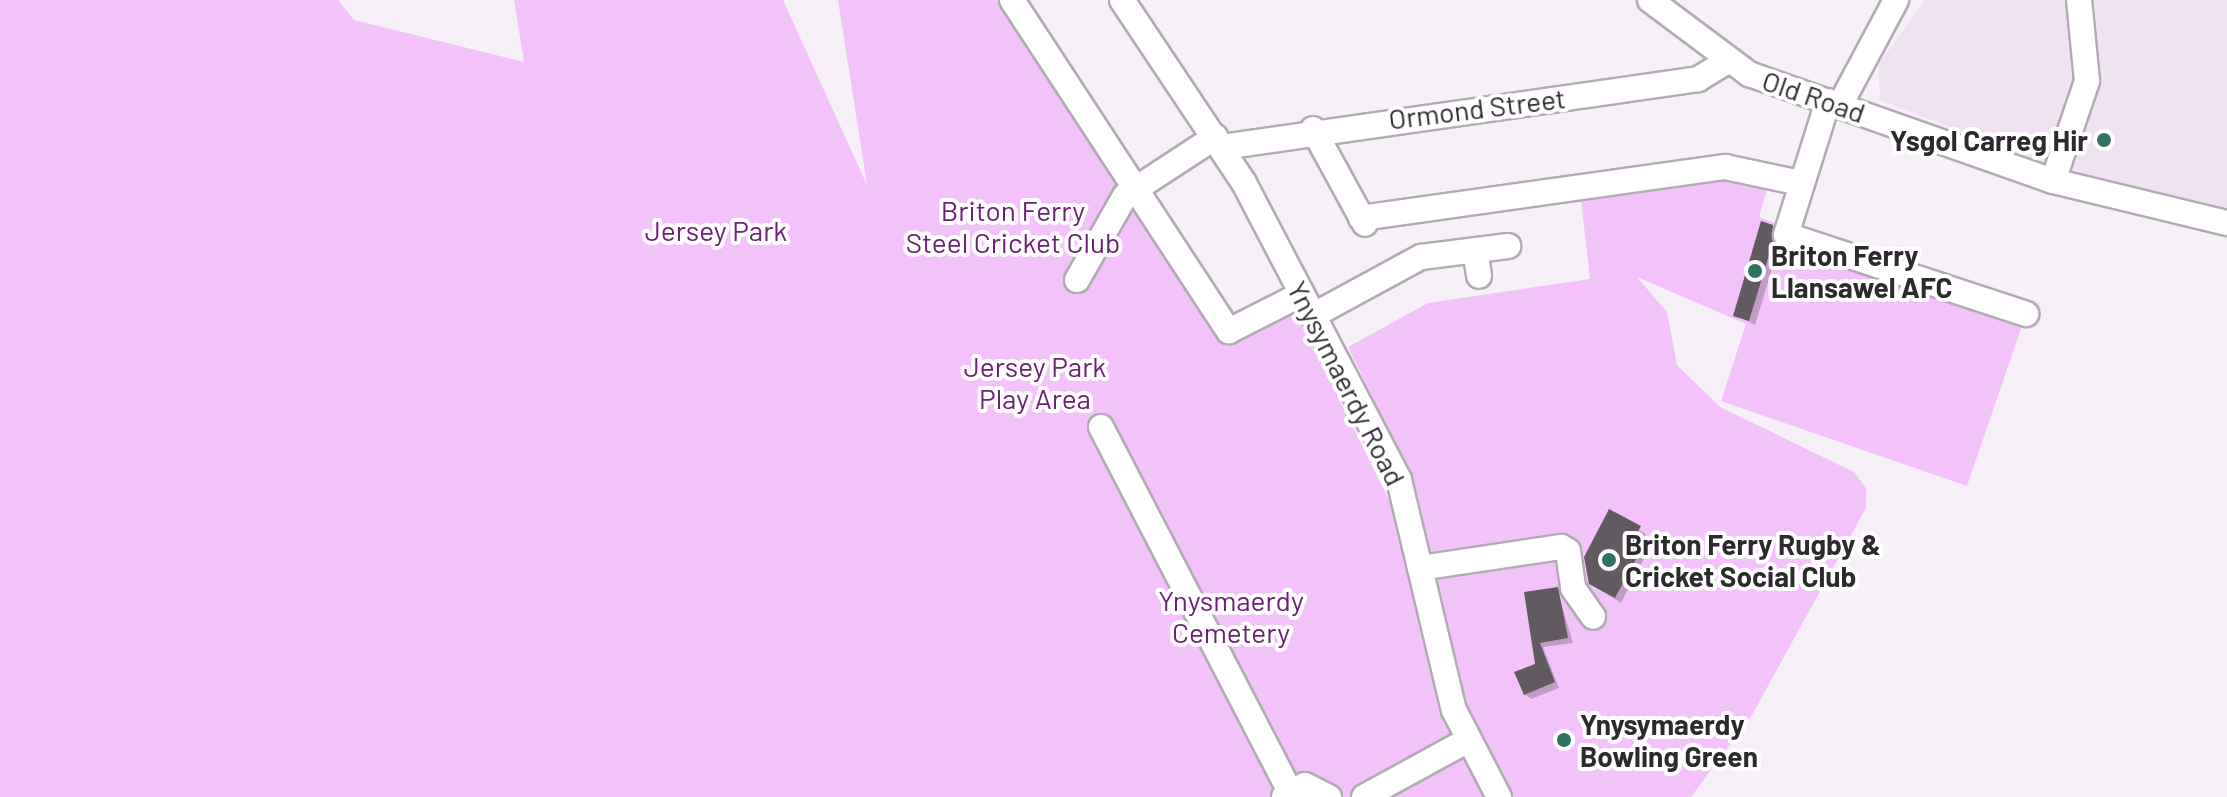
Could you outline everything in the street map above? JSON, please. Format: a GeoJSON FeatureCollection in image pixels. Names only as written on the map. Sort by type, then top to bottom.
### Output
{"type":"FeatureCollection","features":[{"type":"Feature","properties":{"kind":"street"},"geometry":{"type":"LineString","coordinates":[[1012,0],[1138,186],[1229,331],[1308,304],[1383,272],[1475,250],[1508,246]]}},
{"type":"Feature","properties":{"kind":"street","name":"Ynysymaerdy Road"},"geometry":{"type":"LineString","coordinates":[[1122,0],[1219,142],[1308,304],[1399,480],[1438,656],[1468,740],[1499,797]]}},
{"type":"Feature","properties":{"kind":"street","name":"Old Road"},"geometry":{"type":"LineString","coordinates":[[1650,0],[1728,61],[1834,103],[2053,181],[2227,223]]}},
{"type":"Feature","properties":{"kind":"street"},"geometry":{"type":"LineString","coordinates":[[1896,0],[1834,103],[1800,183],[1786,235],[2026,314]]}},
{"type":"Feature","properties":{"kind":"street"},"geometry":{"type":"LineString","coordinates":[[2053,181],[2087,81],[2079,0]]}},
{"type":"Feature","properties":{"kind":"street","name":"Ormond Street"},"geometry":{"type":"LineString","coordinates":[[1138,186],[1219,142],[1698,79],[1728,61]]}},
{"type":"Feature","properties":{"kind":"street"},"geometry":{"type":"LineString","coordinates":[[1313,129],[1363,221],[1725,167],[1800,183]]}},
{"type":"Feature","properties":{"kind":"street"},"geometry":{"type":"LineString","coordinates":[[1077,280],[1138,186]]}},
{"type":"Feature","properties":{"kind":"street"},"geometry":{"type":"LineString","coordinates":[[1475,250],[1479,276]]}},
{"type":"Feature","properties":{"kind":"street"},"geometry":{"type":"LineString","coordinates":[[1101,427],[1287,794],[1322,787],[1329,797]]}},
{"type":"Feature","properties":{"kind":"street"},"geometry":{"type":"LineString","coordinates":[[1420,568],[1561,547],[1568,551],[1573,588],[1593,617]]}},
{"type":"Feature","properties":{"kind":"street"},"geometry":{"type":"LineString","coordinates":[[1364,797],[1468,740]]}},
{"type":"Feature","properties":{"kind":"shaded area","name":"Ysgol Carreg Hir"},"geometry":{"type":"Polygon","coordinates":[[[1925,0],[2227,0],[2227,214],[2083,179],[1880,100],[1878,65],[1925,0]]]}},
{"type":"Feature","properties":{"kind":"green space"},"geometry":{"type":"Polygon","coordinates":[[[0,0],[338,0],[354,20],[524,62],[514,0],[783,0],[867,185],[838,0],[1006,0],[1229,341],[1294,307],[1393,508],[1444,721],[1485,797],[0,797],[0,0]]]}},
{"type":"Feature","properties":{"kind":"green space"},"geometry":{"type":"Polygon","coordinates":[[[1725,171],[1770,179],[1759,217],[2024,320],[1967,486],[1721,401],[1746,324],[1637,277],[1667,312],[1677,365],[1720,407],[1854,472],[1866,488],[1866,508],[1753,713],[1691,797],[1513,797],[1463,696],[1412,478],[1348,347],[1428,303],[1590,279],[1580,190],[1725,171]]]}},
{"type":"Feature","properties":{"kind":"building","name":"Briton Ferry Llansawel AFC"},"geometry":{"type":"Polygon","coordinates":[[[1761,221],[1773,225],[1773,242],[1749,321],[1733,316],[1761,221]]]}},
{"type":"Feature","properties":{"kind":"building","name":"Briton Ferry Rugby & Cricket Social Club"},"geometry":{"type":"Polygon","coordinates":[[[1609,509],[1641,526],[1634,539],[1644,544],[1615,598],[1589,584],[1584,557],[1609,509]]]}},
{"type":"Feature","properties":{"kind":"building"},"geometry":{"type":"Polygon","coordinates":[[[1558,587],[1568,638],[1540,643],[1555,682],[1524,695],[1514,672],[1535,664],[1524,592],[1558,587]]]}},
{"type":"Feature","properties":{"kind":"place","name":"Ysgol Carreg Hir"},"geometry":{"type":"Point","coordinates":[2104,140]}},
{"type":"Feature","properties":{"kind":"place","name":"Briton Ferry Llansawel AFC"},"geometry":{"type":"Point","coordinates":[1755,271]}},
{"type":"Feature","properties":{"kind":"place","name":"Briton Ferry Rugby & Cricket Social Club"},"geometry":{"type":"Point","coordinates":[1609,560]}},
{"type":"Feature","properties":{"kind":"place","name":"Ynysymaerdy Bowling Green"},"geometry":{"type":"Point","coordinates":[1564,740]}},
{"type":"Feature","properties":{"kind":"park label","name":"Briton Ferry Steel Cricket Club"},"geometry":{"type":"Point","coordinates":[1013,226]}},
{"type":"Feature","properties":{"kind":"park label","name":"Jersey Park"},"geometry":{"type":"Point","coordinates":[716,230]}},
{"type":"Feature","properties":{"kind":"park label","name":"Jersey Park Play Area"},"geometry":{"type":"Point","coordinates":[1035,382]}},
{"type":"Feature","properties":{"kind":"park label","name":"Ynysmaerdy Cemetery"},"geometry":{"type":"Point","coordinates":[1231,616]}}]}
